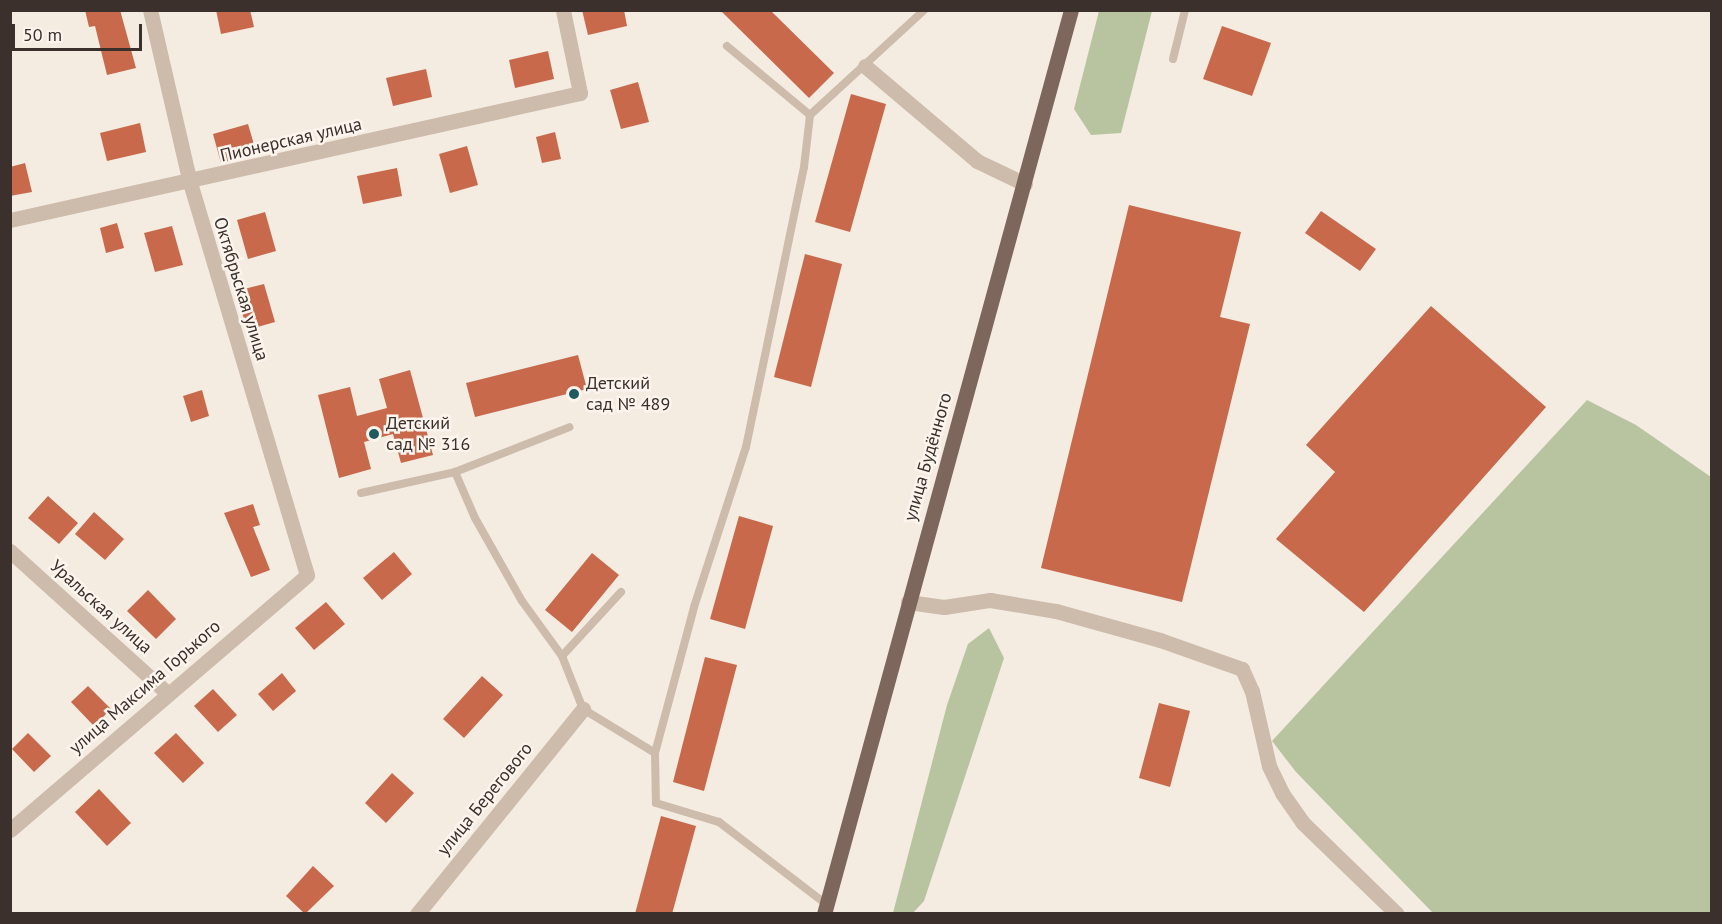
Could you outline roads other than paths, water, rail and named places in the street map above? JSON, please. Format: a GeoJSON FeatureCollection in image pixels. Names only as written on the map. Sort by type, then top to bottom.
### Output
{"type":"FeatureCollection","features":[{"type":"Feature","properties":{"kind":"main road","name":"улица Будённого"},"geometry":{"type":"LineString","coordinates":[[825,909],[1071,10]]}},
{"type":"Feature","properties":{"kind":"street","name":"Октябрьская улица"},"geometry":{"type":"LineString","coordinates":[[150,10],[189,183],[307,575]]}},
{"type":"Feature","properties":{"kind":"street","name":"Пионерская улица"},"geometry":{"type":"LineString","coordinates":[[10,220],[189,183],[580,93],[563,10]]}},
{"type":"Feature","properties":{"kind":"street"},"geometry":{"type":"LineString","coordinates":[[865,66],[976,160],[1025,184]]}},
{"type":"Feature","properties":{"kind":"street","name":"Уральская улица"},"geometry":{"type":"LineString","coordinates":[[10,551],[166,692]]}},
{"type":"Feature","properties":{"kind":"street","name":"улица Максима Горького"},"geometry":{"type":"LineString","coordinates":[[10,830],[166,692],[307,575]]}},
{"type":"Feature","properties":{"kind":"street"},"geometry":{"type":"LineString","coordinates":[[908,602],[944,607],[990,600],[1056,611],[1160,640],[1242,669],[1252,690],[1269,766],[1282,793],[1302,822],[1397,914]]}},
{"type":"Feature","properties":{"kind":"street","name":"улица Берегового"},"geometry":{"type":"LineString","coordinates":[[417,914],[583,709]]}},
{"type":"Feature","properties":{"kind":"lane"},"geometry":{"type":"LineString","coordinates":[[825,909],[718,822],[656,803],[655,753],[694,608],[746,447],[804,167],[810,116],[924,10]]}},
{"type":"Feature","properties":{"kind":"lane"},"geometry":{"type":"LineString","coordinates":[[1173,59],[1185,10]]}},
{"type":"Feature","properties":{"kind":"lane"},"geometry":{"type":"LineString","coordinates":[[727,46],[810,116]]}},
{"type":"Feature","properties":{"kind":"lane"},"geometry":{"type":"LineString","coordinates":[[361,493],[455,471],[570,428]]}},
{"type":"Feature","properties":{"kind":"lane"},"geometry":{"type":"LineString","coordinates":[[455,471],[475,518],[516,590],[562,656],[583,709],[655,753]]}},
{"type":"Feature","properties":{"kind":"lane"},"geometry":{"type":"LineString","coordinates":[[562,656],[621,592]]}},
{"type":"Feature","properties":{"kind":"place","name":"Детский сад № 489"},"geometry":{"type":"Point","coordinates":[574,394]}},
{"type":"Feature","properties":{"kind":"place","name":"Детский сад № 316"},"geometry":{"type":"Point","coordinates":[374,434]}}]}
